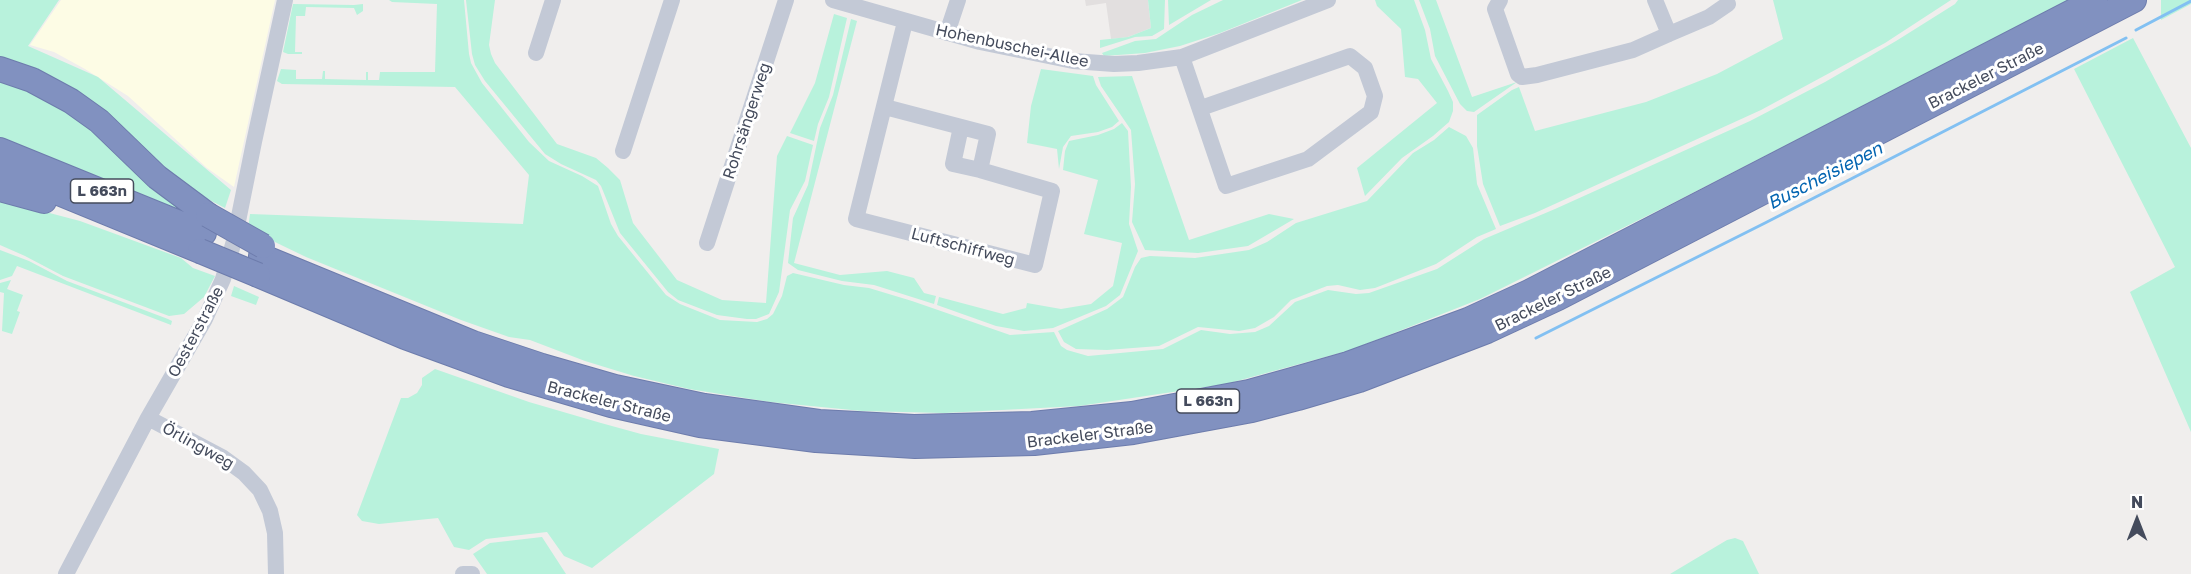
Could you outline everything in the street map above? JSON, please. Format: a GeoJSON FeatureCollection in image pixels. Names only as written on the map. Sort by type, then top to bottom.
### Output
{"type":"FeatureCollection","features":[{"type":"Feature","properties":{"kind":"highway","name":"Brackeler Straße"},"geometry":{"type":"LineString","coordinates":[[0,169],[198,236],[332,286],[473,343],[542,366],[637,392],[716,408],[819,422],[914,427],[1043,424],[1132,414],[1199,402],[1281,383],[1348,364],[1468,320],[1529,292],[2095,0]]}},
{"type":"Feature","properties":{"kind":"highway","name":"Brackeler Straße"},"geometry":{"type":"LineString","coordinates":[[260,259],[405,337],[509,375],[611,405],[700,425],[816,440],[915,446],[1034,443],[1133,432],[1232,414],[1298,398],[1359,380],[1487,331],[1558,298],[2134,0]]}},
{"type":"Feature","properties":{"kind":"highway"},"geometry":{"type":"LineString","coordinates":[[0,69],[32,80],[71,101],[99,121],[157,177],[198,236]]}},
{"type":"Feature","properties":{"kind":"highway","name":"Brackeler Straße"},"geometry":{"type":"LineString","coordinates":[[0,150],[198,236]]}},
{"type":"Feature","properties":{"kind":"highway"},"geometry":{"type":"LineString","coordinates":[[0,189],[198,236],[260,259]]}},
{"type":"Feature","properties":{"kind":"street","name":"Oesterstraße"},"geometry":{"type":"LineString","coordinates":[[66,574],[148,418],[205,319],[223,279],[234,241],[285,0]]}},
{"type":"Feature","properties":{"kind":"street"},"geometry":{"type":"LineString","coordinates":[[536,53],[553,0]]}},
{"type":"Feature","properties":{"kind":"street"},"geometry":{"type":"LineString","coordinates":[[623,151],[672,0]]}},
{"type":"Feature","properties":{"kind":"street","name":"Rohrsängerweg"},"geometry":{"type":"LineString","coordinates":[[707,243],[786,0]]}},
{"type":"Feature","properties":{"kind":"street","name":"Hohenbuschei-Allee"},"geometry":{"type":"LineString","coordinates":[[833,0],[905,22],[1012,49],[1084,62],[1138,63],[1182,57],[1324,1]]}},
{"type":"Feature","properties":{"kind":"street"},"geometry":{"type":"LineString","coordinates":[[947,33],[958,0]]}},
{"type":"Feature","properties":{"kind":"street"},"geometry":{"type":"LineString","coordinates":[[1500,0],[1495,9],[1518,74],[1522,77],[1633,50],[1709,17],[1728,4]]}},
{"type":"Feature","properties":{"kind":"street"},"geometry":{"type":"LineString","coordinates":[[1655,0],[1669,34]]}},
{"type":"Feature","properties":{"kind":"street","name":"Luftschiffweg"},"geometry":{"type":"LineString","coordinates":[[905,22],[856,219],[1035,265],[1052,191],[953,164],[961,127]]}},
{"type":"Feature","properties":{"kind":"street"},"geometry":{"type":"LineString","coordinates":[[1182,57],[1226,186],[1308,159],[1371,112],[1376,96],[1365,68],[1350,56],[1201,108]]}},
{"type":"Feature","properties":{"kind":"street"},"geometry":{"type":"LineString","coordinates":[[885,107],[988,134],[980,170]]}},
{"type":"Feature","properties":{"kind":"street","name":"Örlingweg"},"geometry":{"type":"LineString","coordinates":[[148,418],[222,457],[244,473],[260,490],[270,511],[275,533],[276,574]]}},
{"type":"Feature","properties":{"kind":"street"},"geometry":{"type":"LineString","coordinates":[[463,574],[472,574]]}},
{"type":"Feature","properties":{"kind":"shaded area"},"geometry":{"type":"Polygon","coordinates":[[[61,0],[275,0],[234,187],[207,168],[128,96],[54,52],[30,45],[61,0]]]}},
{"type":"Feature","properties":{"kind":"shaded area"},"geometry":{"type":"Polygon","coordinates":[[[1085,0],[1148,0],[1151,28],[1128,37],[1111,39],[1106,3],[1086,6],[1085,0]]]}},
{"type":"Feature","properties":{"kind":"green space"},"geometry":{"type":"Polygon","coordinates":[[[0,0],[59,0],[28,46],[98,77],[231,190],[225,208],[190,190],[97,109],[0,64],[0,0]]]}},
{"type":"Feature","properties":{"kind":"green space"},"geometry":{"type":"Polygon","coordinates":[[[389,0],[464,0],[469,54],[471,63],[482,83],[529,142],[549,161],[598,186],[611,224],[618,236],[666,295],[680,304],[720,320],[757,322],[773,314],[782,296],[787,276],[793,273],[844,285],[869,288],[1010,335],[1054,332],[1061,346],[1088,356],[1163,349],[1201,330],[1230,334],[1255,332],[1269,326],[1295,302],[1328,290],[1356,294],[1369,293],[1437,269],[1484,239],[1750,121],[1825,82],[1896,41],[1958,0],[2070,0],[1480,299],[1351,350],[1226,384],[1079,406],[944,413],[862,411],[770,402],[689,389],[634,376],[585,361],[530,340],[509,337],[461,320],[306,257],[248,229],[250,214],[523,224],[529,175],[455,87],[282,84],[277,81],[281,69],[296,70],[296,79],[322,79],[323,71],[325,71],[325,79],[366,80],[366,72],[368,72],[368,80],[379,80],[380,72],[435,72],[437,4],[389,0]]]}},
{"type":"Feature","properties":{"kind":"green space"},"geometry":{"type":"Polygon","coordinates":[[[466,0],[495,0],[489,45],[491,54],[495,63],[557,144],[596,158],[608,168],[620,180],[633,223],[677,280],[722,300],[766,303],[777,156],[787,136],[813,145],[805,181],[790,210],[779,292],[769,314],[756,319],[717,315],[678,300],[668,292],[620,233],[601,186],[596,180],[545,154],[485,81],[475,65],[472,54],[466,0]]]}},
{"type":"Feature","properties":{"kind":"green space"},"geometry":{"type":"Polygon","coordinates":[[[1148,0],[1165,0],[1164,29],[1152,36],[1135,37],[1100,48],[1100,40],[1128,37],[1151,28],[1148,0]]]}},
{"type":"Feature","properties":{"kind":"green space"},"geometry":{"type":"Polygon","coordinates":[[[1168,0],[1211,0],[1169,25],[1168,0]]]}},
{"type":"Feature","properties":{"kind":"green space"},"geometry":{"type":"Polygon","coordinates":[[[1223,0],[1302,0],[1220,33],[1180,46],[1145,53],[1104,56],[1102,53],[1135,41],[1156,39],[1192,15],[1223,0]]]}},
{"type":"Feature","properties":{"kind":"green space"},"geometry":{"type":"Polygon","coordinates":[[[1375,0],[1414,0],[1425,30],[1431,59],[1453,102],[1453,111],[1449,122],[1402,158],[1365,196],[1357,168],[1437,103],[1418,79],[1405,77],[1401,29],[1377,6],[1375,0]]]}},
{"type":"Feature","properties":{"kind":"green space"},"geometry":{"type":"Polygon","coordinates":[[[1419,0],[1436,0],[1472,97],[1517,82],[1474,112],[1467,111],[1460,104],[1435,56],[1430,29],[1419,0]]]}},
{"type":"Feature","properties":{"kind":"green space"},"geometry":{"type":"Polygon","coordinates":[[[1773,0],[1951,0],[1885,43],[1761,110],[1535,213],[1500,226],[1483,184],[1477,146],[1477,115],[1519,87],[1535,131],[1646,102],[1717,74],[1783,39],[1773,0]]]}},
{"type":"Feature","properties":{"kind":"green space"},"geometry":{"type":"Polygon","coordinates":[[[2161,0],[2191,0],[2191,4],[2161,20],[2161,0]]]}},
{"type":"Feature","properties":{"kind":"green space"},"geometry":{"type":"Polygon","coordinates":[[[293,4],[363,4],[363,11],[357,15],[354,8],[306,7],[305,16],[296,16],[295,52],[302,52],[302,54],[288,54],[283,52],[293,4]]]}},
{"type":"Feature","properties":{"kind":"green space"},"geometry":{"type":"Polygon","coordinates":[[[834,14],[847,18],[829,97],[814,141],[790,133],[815,83],[834,14]]]}},
{"type":"Feature","properties":{"kind":"green space"},"geometry":{"type":"Polygon","coordinates":[[[851,19],[857,21],[794,263],[840,275],[887,271],[914,278],[924,293],[936,296],[934,304],[874,285],[842,281],[798,270],[788,263],[793,218],[808,185],[820,128],[833,95],[851,19]]]}},
{"type":"Feature","properties":{"kind":"green space"},"geometry":{"type":"Polygon","coordinates":[[[2133,38],[2191,148],[2191,432],[2130,292],[2175,267],[2074,69],[2133,38]]]}},
{"type":"Feature","properties":{"kind":"green space"},"geometry":{"type":"Polygon","coordinates":[[[1041,69],[1093,76],[1096,85],[1119,121],[1112,127],[1098,132],[1071,136],[1063,147],[1059,169],[1057,149],[1027,143],[1031,106],[1041,69]]]}},
{"type":"Feature","properties":{"kind":"green space"},"geometry":{"type":"Polygon","coordinates":[[[0,75],[52,97],[200,219],[0,139],[0,75]]]}},
{"type":"Feature","properties":{"kind":"green space"},"geometry":{"type":"Polygon","coordinates":[[[1132,76],[1189,240],[1269,214],[1294,219],[1248,246],[1198,253],[1145,250],[1132,222],[1135,184],[1131,130],[1101,86],[1098,77],[1132,76]]]}},
{"type":"Feature","properties":{"kind":"green space"},"geometry":{"type":"Polygon","coordinates":[[[1122,123],[1128,131],[1131,187],[1129,224],[1138,251],[1120,295],[1106,306],[1053,328],[1024,331],[996,326],[937,305],[939,297],[1003,314],[1026,308],[1027,303],[1061,309],[1091,304],[1113,286],[1122,243],[1084,234],[1098,180],[1063,170],[1065,151],[1069,141],[1098,135],[1122,123]]]}},
{"type":"Feature","properties":{"kind":"green space"},"geometry":{"type":"Polygon","coordinates":[[[1449,127],[1466,136],[1473,148],[1477,184],[1496,229],[1477,237],[1436,264],[1375,288],[1360,290],[1338,285],[1327,286],[1291,300],[1274,317],[1255,328],[1239,331],[1198,327],[1159,346],[1107,350],[1076,349],[1064,342],[1058,331],[1107,309],[1123,297],[1141,258],[1150,256],[1195,258],[1249,250],[1267,242],[1296,223],[1367,201],[1413,153],[1449,127]]]}},
{"type":"Feature","properties":{"kind":"green space"},"geometry":{"type":"Polygon","coordinates":[[[0,200],[80,221],[181,258],[193,268],[215,276],[204,297],[184,314],[169,316],[63,276],[0,245],[0,200]]]}},
{"type":"Feature","properties":{"kind":"green space"},"geometry":{"type":"Polygon","coordinates":[[[0,250],[29,261],[67,281],[168,319],[172,321],[171,325],[17,266],[12,276],[0,280],[0,250]]]}},
{"type":"Feature","properties":{"kind":"green space"},"geometry":{"type":"Polygon","coordinates":[[[11,280],[7,289],[23,295],[12,334],[2,331],[4,293],[0,292],[0,283],[11,280]]]}},
{"type":"Feature","properties":{"kind":"green space"},"geometry":{"type":"Polygon","coordinates":[[[234,286],[259,297],[256,305],[231,296],[234,286]]]}},
{"type":"Feature","properties":{"kind":"green space"},"geometry":{"type":"Polygon","coordinates":[[[435,369],[529,402],[601,423],[641,434],[719,449],[714,474],[592,568],[564,556],[547,532],[486,539],[469,550],[454,547],[438,518],[379,524],[362,521],[357,515],[401,398],[408,398],[417,393],[422,385],[422,378],[435,369]]]}},
{"type":"Feature","properties":{"kind":"green space"},"geometry":{"type":"Polygon","coordinates":[[[542,537],[566,574],[487,574],[473,554],[490,543],[542,537]]]}},
{"type":"Feature","properties":{"kind":"green space"},"geometry":{"type":"Polygon","coordinates":[[[1735,538],[1743,541],[1759,574],[1670,574],[1727,540],[1735,538]]]}},
{"type":"Feature","properties":{"kind":"waterway","name":"Buscheisiepen"},"geometry":{"type":"LineString","coordinates":[[2136,30],[2191,1]]}},
{"type":"Feature","properties":{"kind":"waterway","name":"Buscheisiepen"},"geometry":{"type":"LineString","coordinates":[[1536,338],[2126,38]]}}]}
